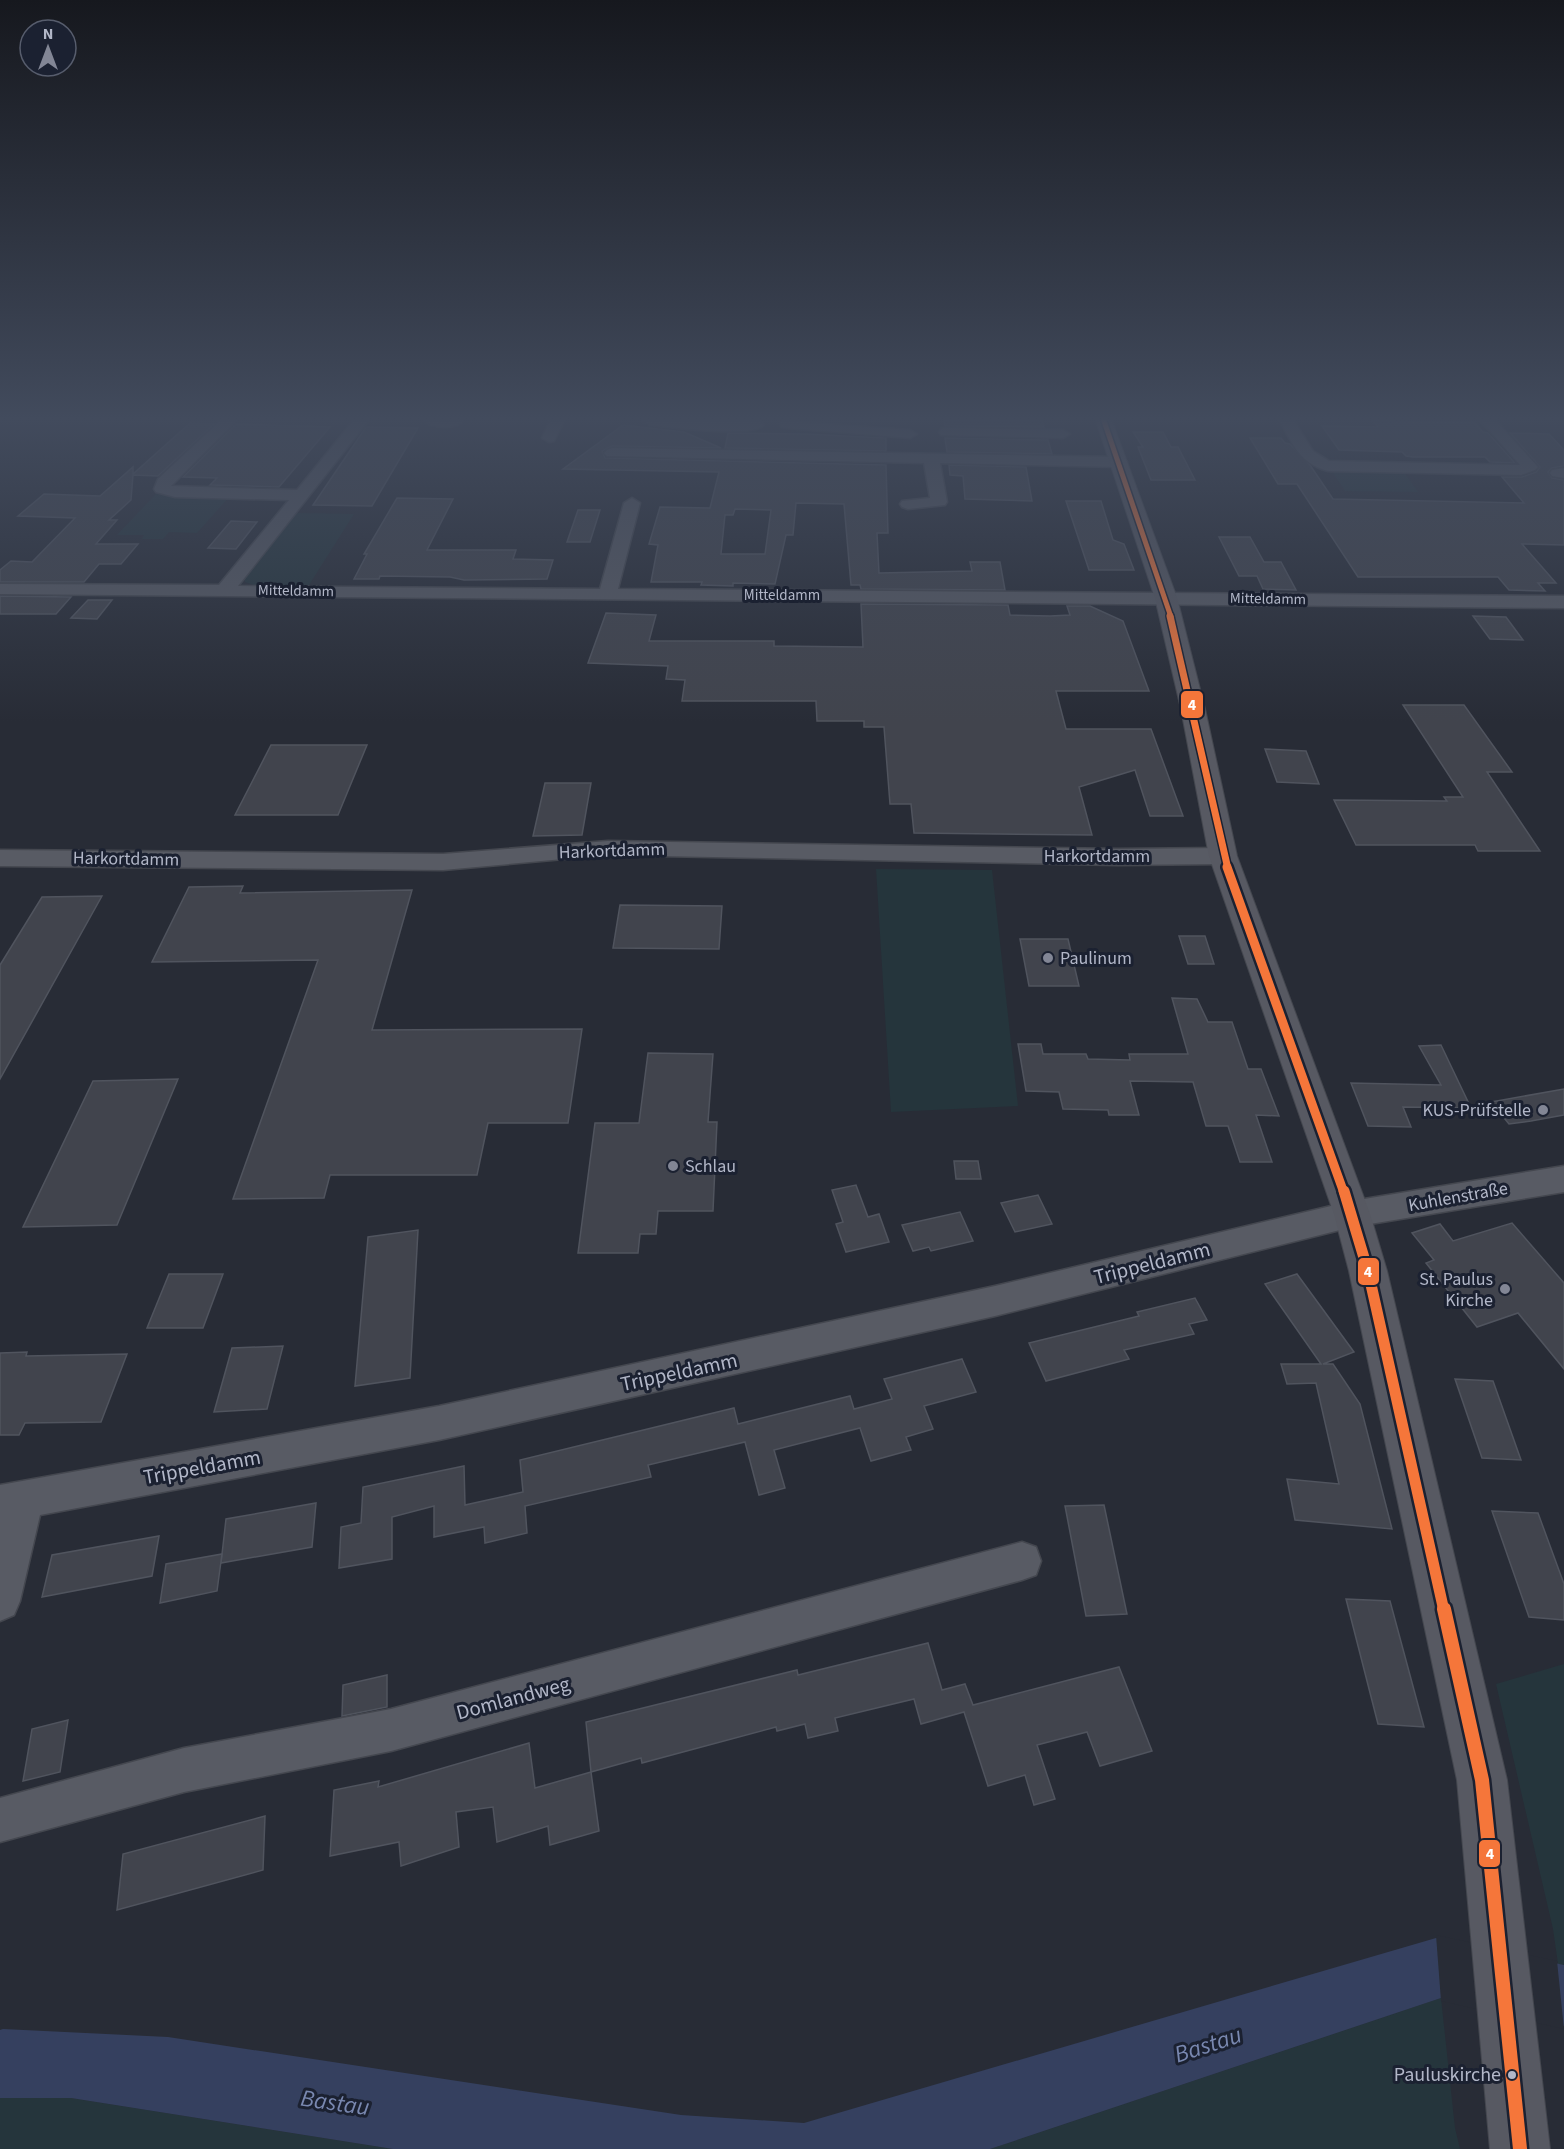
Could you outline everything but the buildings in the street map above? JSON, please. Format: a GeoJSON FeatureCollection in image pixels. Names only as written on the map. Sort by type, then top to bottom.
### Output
{"type":"FeatureCollection","features":[{"type":"Feature","properties":{"kind":"street"},"geometry":{"type":"LineString","coordinates":[[225,590],[279,521]]}},
{"type":"Feature","properties":{"kind":"street"},"geometry":{"type":"LineString","coordinates":[[608,594],[627,521]]}},
{"type":"Feature","properties":{"kind":"street"},"geometry":{"type":"LineString","coordinates":[[1139,521],[1166,598],[1223,856],[1352,1214],[1368,1271],[1482,1780],[1520,2149]]}},
{"type":"Feature","properties":{"kind":"street","name":"Mitteldamm"},"geometry":{"type":"LineString","coordinates":[[0,589],[1564,602]]}},
{"type":"Feature","properties":{"kind":"street","name":"Harkortdamm"},"geometry":{"type":"LineString","coordinates":[[0,858],[443,862],[608,848],[1118,857],[1223,856]]}},
{"type":"Feature","properties":{"kind":"street","name":"Kuhlenstraße"},"geometry":{"type":"LineString","coordinates":[[1352,1214],[1564,1179]]}},
{"type":"Feature","properties":{"kind":"street","name":"Trippeldamm"},"geometry":{"type":"LineString","coordinates":[[12,1502],[439,1423],[655,1377],[995,1301],[1352,1214]]}},
{"type":"Feature","properties":{"kind":"street"},"geometry":{"type":"LineString","coordinates":[[0,1601],[12,1502]]}},
{"type":"Feature","properties":{"kind":"street","name":"Domlandweg"},"geometry":{"type":"LineString","coordinates":[[0,1820],[184,1770],[391,1730],[1022,1561]]}},
{"type":"Feature","properties":{"kind":"shaded area"},"geometry":{"type":"Polygon","coordinates":[[[130,521],[207,521],[197,533],[169,532],[163,539],[142,539],[144,535],[117,535],[130,521]]]}},
{"type":"Feature","properties":{"kind":"shaded area"},"geometry":{"type":"Polygon","coordinates":[[[288,521],[349,521],[309,585],[254,585],[245,582],[244,578],[288,521]]]}},
{"type":"Feature","properties":{"kind":"shaded area"},"geometry":{"type":"Polygon","coordinates":[[[876,869],[992,870],[1018,1106],[891,1112],[876,869]]]}},
{"type":"Feature","properties":{"kind":"shaded area"},"geometry":{"type":"Polygon","coordinates":[[[1564,1664],[1564,1965],[1558,1964],[1553,1929],[1496,1684],[1564,1664]]]}},
{"type":"Feature","properties":{"kind":"shaded area"},"geometry":{"type":"Polygon","coordinates":[[[1441,1998],[1455,2128],[1460,2149],[990,2149],[1441,1998]]]}},
{"type":"Feature","properties":{"kind":"shaded area"},"geometry":{"type":"Polygon","coordinates":[[[0,2098],[71,2098],[393,2149],[0,2149],[0,2098]]]}},
{"type":"Feature","properties":{"kind":"water","name":"Bastau"},"geometry":{"type":"Polygon","coordinates":[[[1436,1938],[1564,1965],[1564,2026],[1441,1998],[990,2149],[393,2149],[71,2098],[0,2098],[0,2030],[3,2029],[168,2037],[681,2115],[804,2123],[1436,1938]]]}},
{"type":"Feature","properties":{"kind":"pier"},"geometry":{"type":"Polygon","coordinates":[[[1436,1935],[1557,1961],[1564,2029],[1441,2001],[1436,1935]]]}},
{"type":"Feature","properties":{"kind":"transit line","name":"4"},"geometry":{"type":"LineString","coordinates":[[1139,521],[1166,598],[1193,709],[1223,856],[1352,1214],[1368,1271],[1482,1780],[1520,2149]]}},
{"type":"Feature","properties":{"kind":"place","name":"Paulinum"},"geometry":{"type":"Point","coordinates":[1048,958]}},
{"type":"Feature","properties":{"kind":"place","name":"KUS-Prüfstelle"},"geometry":{"type":"Point","coordinates":[1543,1110]}},
{"type":"Feature","properties":{"kind":"place","name":"Schlau"},"geometry":{"type":"Point","coordinates":[673,1166]}},
{"type":"Feature","properties":{"kind":"place","name":"St. Paulus Kirche"},"geometry":{"type":"Point","coordinates":[1505,1289]}},
{"type":"Feature","properties":{"kind":"place","name":"Pauluskirche"},"geometry":{"type":"Point","coordinates":[1512,2075]}}]}
